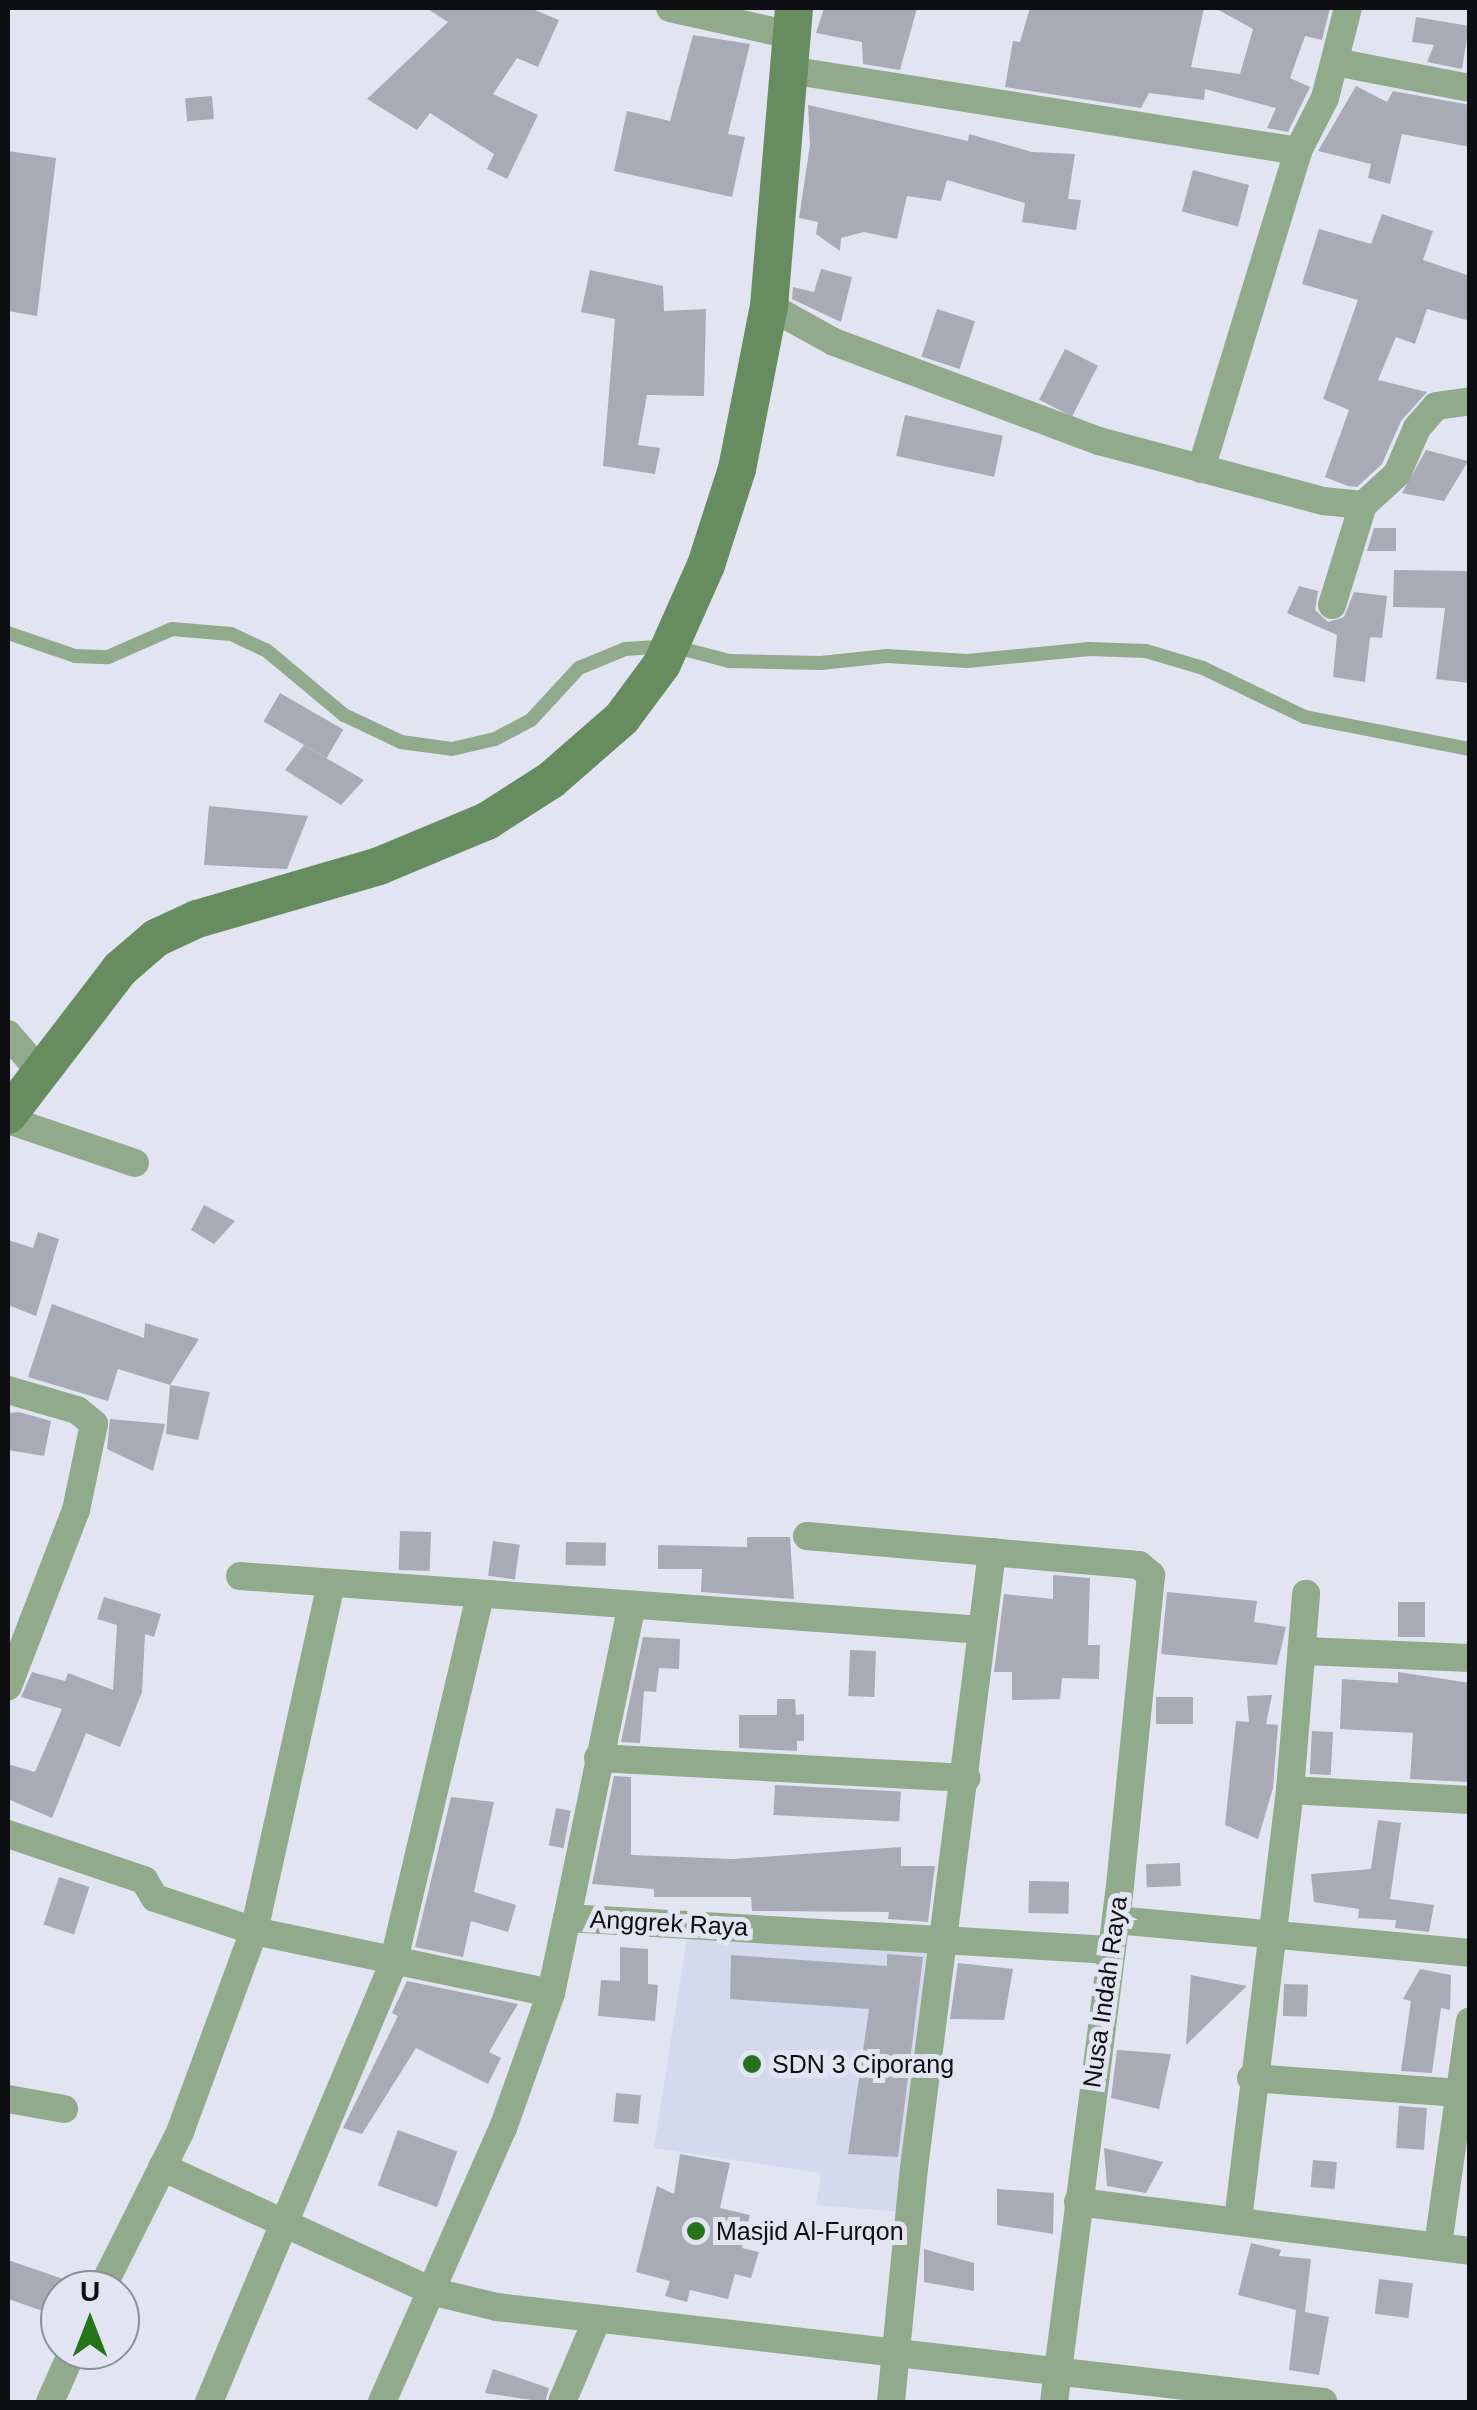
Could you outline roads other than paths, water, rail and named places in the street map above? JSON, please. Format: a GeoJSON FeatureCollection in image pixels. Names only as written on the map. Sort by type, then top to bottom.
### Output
{"type":"FeatureCollection","features":[{"type":"Feature","properties":{"kind":"street"},"geometry":{"type":"LineString","coordinates":[[670,8],[1298,151]]}},
{"type":"Feature","properties":{"kind":"street"},"geometry":{"type":"LineString","coordinates":[[1202,469],[1298,151],[1335,62],[1348,8]]}},
{"type":"Feature","properties":{"kind":"street"},"geometry":{"type":"LineString","coordinates":[[135,1163],[8,1117],[120,969],[156,938],[196,920],[378,866],[487,821],[551,780],[622,718],[672,646],[737,469],[769,306],[791,37]]}},
{"type":"Feature","properties":{"kind":"street"},"geometry":{"type":"LineString","coordinates":[[1335,62],[1470,88]]}},
{"type":"Feature","properties":{"kind":"street"},"geometry":{"type":"LineString","coordinates":[[769,306],[834,342],[1099,441],[1363,505]]}},
{"type":"Feature","properties":{"kind":"street"},"geometry":{"type":"LineString","coordinates":[[1332,605],[1363,505],[1391,482],[1436,406],[1470,402]]}},
{"type":"Feature","properties":{"kind":"street"},"geometry":{"type":"LineString","coordinates":[[8,1034],[42,1074]]}},
{"type":"Feature","properties":{"kind":"street"},"geometry":{"type":"LineString","coordinates":[[8,1390],[77,1410],[94,1424],[76,1510],[20,1627],[8,1686]]}},
{"type":"Feature","properties":{"kind":"street"},"geometry":{"type":"LineString","coordinates":[[807,1536],[992,1552],[947,1940],[914,2168],[892,2402]]}},
{"type":"Feature","properties":{"kind":"street","name":"Nusa Indah Raya"},"geometry":{"type":"LineString","coordinates":[[992,1552],[1140,1565],[1150,1581],[1116,1920],[1054,2402]]}},
{"type":"Feature","properties":{"kind":"street"},"geometry":{"type":"LineString","coordinates":[[240,1576],[631,1609],[982,1630]]}},
{"type":"Feature","properties":{"kind":"street"},"geometry":{"type":"LineString","coordinates":[[111,2270],[162,2167],[254,1931],[332,1585]]}},
{"type":"Feature","properties":{"kind":"street"},"geometry":{"type":"LineString","coordinates":[[1238,2220],[1251,2078],[1290,1790],[1306,1594]]}},
{"type":"Feature","properties":{"kind":"street"},"geometry":{"type":"LineString","coordinates":[[209,2402],[392,1964],[480,1597]]}},
{"type":"Feature","properties":{"kind":"street"},"geometry":{"type":"LineString","coordinates":[[568,1918],[631,1609]]}},
{"type":"Feature","properties":{"kind":"street"},"geometry":{"type":"LineString","coordinates":[[1304,1652],[1470,1658]]}},
{"type":"Feature","properties":{"kind":"street"},"geometry":{"type":"LineString","coordinates":[[598,1758],[966,1778]]}},
{"type":"Feature","properties":{"kind":"street"},"geometry":{"type":"LineString","coordinates":[[1290,1790],[1470,1800]]}},
{"type":"Feature","properties":{"kind":"street"},"geometry":{"type":"LineString","coordinates":[[8,1834],[144,1880],[154,1898],[254,1931],[392,1964],[551,1993]]}},
{"type":"Feature","properties":{"kind":"street","name":"Anggrek Raya"},"geometry":{"type":"LineString","coordinates":[[382,2402],[434,2292],[551,1993],[568,1918],[1110,1950]]}},
{"type":"Feature","properties":{"kind":"street"},"geometry":{"type":"LineString","coordinates":[[1116,1920],[1269,1931],[1470,1953]]}},
{"type":"Feature","properties":{"kind":"street"},"geometry":{"type":"LineString","coordinates":[[1438,2245],[1470,2020]]}},
{"type":"Feature","properties":{"kind":"street"},"geometry":{"type":"LineString","coordinates":[[1251,2078],[1458,2093]]}},
{"type":"Feature","properties":{"kind":"street"},"geometry":{"type":"LineString","coordinates":[[8,2100],[64,2109]]}},
{"type":"Feature","properties":{"kind":"street"},"geometry":{"type":"LineString","coordinates":[[162,2167],[434,2292],[597,2319],[1058,2368],[1324,2402]]}},
{"type":"Feature","properties":{"kind":"street"},"geometry":{"type":"LineString","coordinates":[[1078,2202],[1470,2251]]}},
{"type":"Feature","properties":{"kind":"street"},"geometry":{"type":"LineString","coordinates":[[562,2402],[597,2319]]}},
{"type":"Feature","properties":{"kind":"street"},"geometry":{"type":"LineString","coordinates":[[50,2402],[64,2370]]}},
{"type":"Feature","properties":{"kind":"lane"},"geometry":{"type":"LineString","coordinates":[[8,634],[75,656],[108,656],[172,630],[231,634],[266,650],[344,715],[402,742],[452,748],[495,739],[530,720],[579,668],[625,649],[672,646],[729,661],[821,663],[887,656],[967,661],[1089,649],[1146,651],[1203,668],[1306,717],[1470,749]]}},
{"type":"Feature","properties":{"kind":"place","name":"SDN 3 Ciporang"},"geometry":{"type":"Point","coordinates":[752,2064]}},
{"type":"Feature","properties":{"kind":"place","name":"Masjid Al-Furqon"},"geometry":{"type":"Point","coordinates":[696,2231]}}]}
